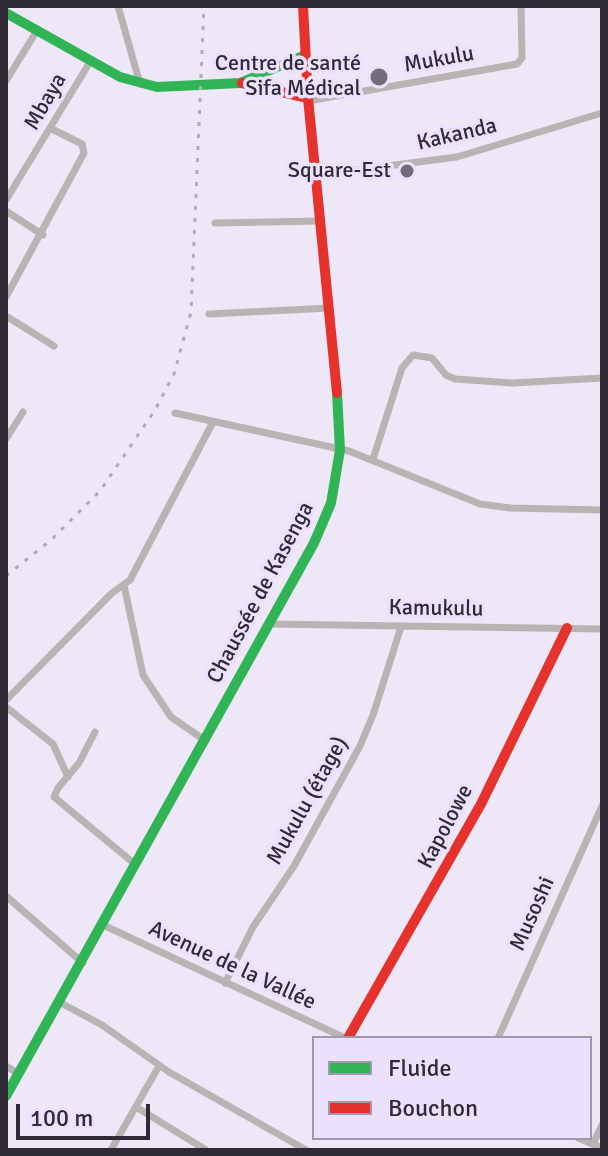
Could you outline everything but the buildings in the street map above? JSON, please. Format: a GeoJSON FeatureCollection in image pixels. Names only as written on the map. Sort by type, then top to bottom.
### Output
{"type":"FeatureCollection","features":[{"type":"Feature","properties":{"kind":"main road","name":"Chaussée de Kasenga"},"geometry":{"type":"LineString","coordinates":[[6,1096],[83,964],[326,517],[340,450],[330,308],[308,100],[303,6]]}},
{"type":"Feature","properties":{"kind":"main road"},"geometry":{"type":"LineString","coordinates":[[6,13],[90,62],[140,84],[200,88],[240,83],[305,55]]}},
{"type":"Feature","properties":{"kind":"main road"},"geometry":{"type":"LineString","coordinates":[[240,83],[308,100]]}},
{"type":"Feature","properties":{"kind":"main road","name":"Kapolowe"},"geometry":{"type":"LineString","coordinates":[[347,1036],[481,804],[567,628]]}},
{"type":"Feature","properties":{"kind":"street"},"geometry":{"type":"LineString","coordinates":[[118,6],[140,84]]}},
{"type":"Feature","properties":{"kind":"street","name":"Mukulu"},"geometry":{"type":"LineString","coordinates":[[308,100],[517,64],[522,58],[521,6]]}},
{"type":"Feature","properties":{"kind":"street"},"geometry":{"type":"LineString","coordinates":[[6,81],[36,32]]}},
{"type":"Feature","properties":{"kind":"street","name":"Mbaya"},"geometry":{"type":"LineString","coordinates":[[6,200],[9,190],[52,129],[90,62]]}},
{"type":"Feature","properties":{"kind":"street","name":"Kakanda"},"geometry":{"type":"LineString","coordinates":[[317,175],[457,157],[602,113]]}},
{"type":"Feature","properties":{"kind":"street"},"geometry":{"type":"LineString","coordinates":[[6,297],[43,235],[85,148],[52,129]]}},
{"type":"Feature","properties":{"kind":"street"},"geometry":{"type":"LineString","coordinates":[[6,211],[43,235]]}},
{"type":"Feature","properties":{"kind":"street"},"geometry":{"type":"LineString","coordinates":[[215,223],[321,221]]}},
{"type":"Feature","properties":{"kind":"street"},"geometry":{"type":"LineString","coordinates":[[209,314],[330,308]]}},
{"type":"Feature","properties":{"kind":"street"},"geometry":{"type":"LineString","coordinates":[[6,316],[54,346]]}},
{"type":"Feature","properties":{"kind":"street"},"geometry":{"type":"LineString","coordinates":[[373,459],[402,368],[413,355],[432,358],[446,375],[455,379],[512,383],[602,378]]}},
{"type":"Feature","properties":{"kind":"street"},"geometry":{"type":"LineString","coordinates":[[6,439],[23,412]]}},
{"type":"Feature","properties":{"kind":"street"},"geometry":{"type":"LineString","coordinates":[[175,413],[373,459],[480,504],[510,508],[602,510]]}},
{"type":"Feature","properties":{"kind":"street"},"geometry":{"type":"LineString","coordinates":[[6,700],[124,585],[148,552],[179,483],[213,422]]}},
{"type":"Feature","properties":{"kind":"street"},"geometry":{"type":"LineString","coordinates":[[124,585],[143,675],[171,717],[206,741]]}},
{"type":"Feature","properties":{"kind":"street","name":"Kamukulu"},"geometry":{"type":"LineString","coordinates":[[269,624],[602,629]]}},
{"type":"Feature","properties":{"kind":"street","name":"Mukulu (étage)"},"geometry":{"type":"LineString","coordinates":[[225,983],[253,927],[294,866],[360,746],[393,660],[401,627]]}},
{"type":"Feature","properties":{"kind":"street"},"geometry":{"type":"LineString","coordinates":[[6,707],[53,744],[68,777]]}},
{"type":"Feature","properties":{"kind":"street"},"geometry":{"type":"LineString","coordinates":[[95,732],[68,777],[56,790],[55,799],[136,865]]}},
{"type":"Feature","properties":{"kind":"street","name":"Musoshi"},"geometry":{"type":"LineString","coordinates":[[499,1036],[602,806]]}},
{"type":"Feature","properties":{"kind":"street"},"geometry":{"type":"LineString","coordinates":[[6,896],[83,964]]}},
{"type":"Feature","properties":{"kind":"street","name":"Avenue de la Vallée"},"geometry":{"type":"LineString","coordinates":[[103,925],[342,1036]]}},
{"type":"Feature","properties":{"kind":"street"},"geometry":{"type":"LineString","coordinates":[[61,1003],[102,1025],[159,1066],[306,1150]]}},
{"type":"Feature","properties":{"kind":"street"},"geometry":{"type":"LineString","coordinates":[[6,1066],[19,1074]]}},
{"type":"Feature","properties":{"kind":"street"},"geometry":{"type":"LineString","coordinates":[[111,1150],[159,1066]]}},
{"type":"Feature","properties":{"kind":"street"},"geometry":{"type":"LineString","coordinates":[[136,1107],[206,1150]]}},
{"type":"Feature","properties":{"kind":"street"},"geometry":{"type":"LineString","coordinates":[[593,1144],[602,1125]]}},
{"type":"Feature","properties":{"kind":"street"},"geometry":{"type":"LineString","coordinates":[[583,1140],[602,1148]]}},
{"type":"Feature","properties":{"kind":"railway"},"geometry":{"type":"LineString","coordinates":[[6,576],[51,540],[100,491],[155,410],[174,374],[191,312],[204,6]]}},
{"type":"Feature","properties":{"kind":"traffic: fast"},"geometry":{"type":"LineString","coordinates":[[6,13],[120,77],[157,87],[240,83],[305,55]]}},
{"type":"Feature","properties":{"kind":"traffic: fast"},"geometry":{"type":"LineString","coordinates":[[6,1096],[314,543],[331,503],[340,450],[337,393]]}},
{"type":"Feature","properties":{"kind":"traffic: jam"},"geometry":{"type":"LineString","coordinates":[[303,6],[308,98],[337,393]]}},
{"type":"Feature","properties":{"kind":"traffic: jam"},"geometry":{"type":"LineString","coordinates":[[242,83],[308,98]]}},
{"type":"Feature","properties":{"kind":"traffic: jam"},"geometry":{"type":"LineString","coordinates":[[349,1036],[481,804],[567,628]]}},
{"type":"Feature","properties":{"kind":"place","name":"Centre de santé Sifa Médical"},"geometry":{"type":"Point","coordinates":[379,77]}},
{"type":"Feature","properties":{"kind":"place","name":"Square-Est"},"geometry":{"type":"Point","coordinates":[407,171]}}]}
